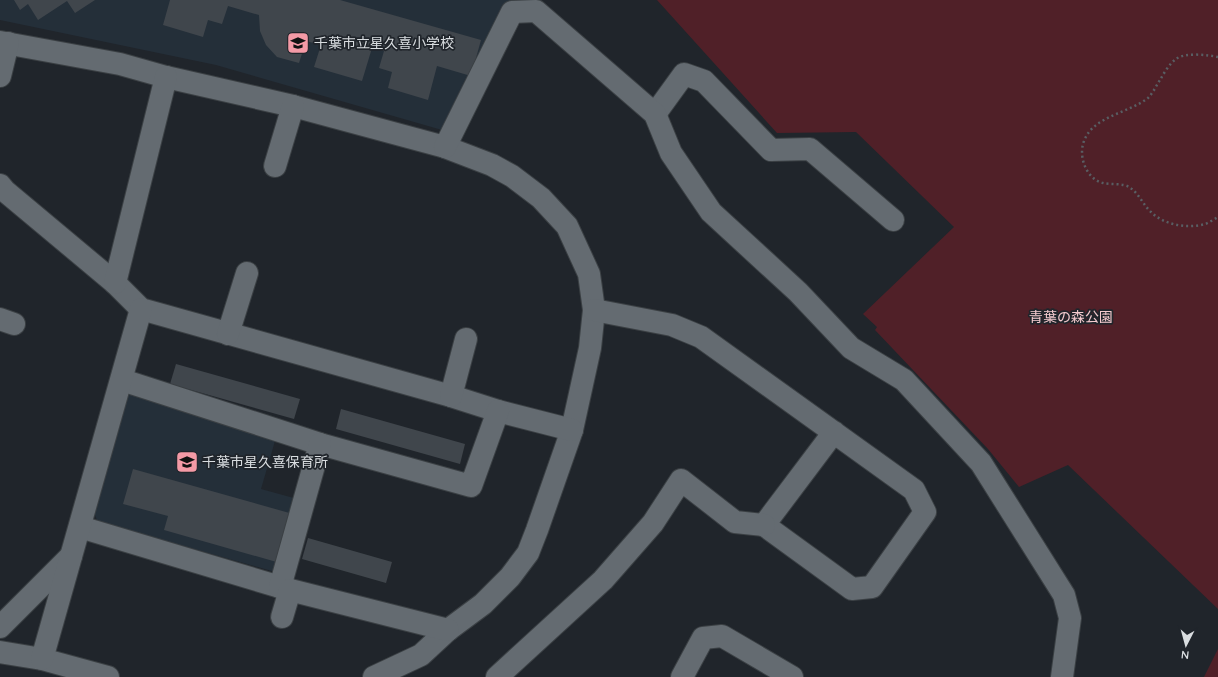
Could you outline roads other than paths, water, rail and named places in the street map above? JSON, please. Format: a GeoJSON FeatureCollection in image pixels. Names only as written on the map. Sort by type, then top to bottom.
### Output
{"type":"FeatureCollection","features":[{"type":"Feature","properties":{"kind":"street"},"geometry":{"type":"LineString","coordinates":[[445,147],[512,12],[536,11],[655,114],[671,153],[711,212],[798,292],[851,348],[904,380],[981,463],[1064,595],[1070,618],[1065,674]]}},
{"type":"Feature","properties":{"kind":"street"},"geometry":{"type":"LineString","coordinates":[[0,76],[4,43],[120,64],[166,77],[293,106],[445,147],[492,164],[512,176],[541,198],[567,226],[590,274],[594,310],[590,348],[572,430],[528,553],[510,576],[483,604],[448,630],[421,655],[374,677]]}},
{"type":"Feature","properties":{"kind":"street"},"geometry":{"type":"LineString","coordinates":[[655,114],[684,74],[704,81],[771,150],[810,149],[893,220]]}},
{"type":"Feature","properties":{"kind":"street"},"geometry":{"type":"LineString","coordinates":[[115,283],[166,77]]}},
{"type":"Feature","properties":{"kind":"street"},"geometry":{"type":"LineString","coordinates":[[275,166],[293,106]]}},
{"type":"Feature","properties":{"kind":"street"},"geometry":{"type":"LineString","coordinates":[[0,185],[5,191],[115,283],[141,309],[451,396],[498,411],[572,430]]}},
{"type":"Feature","properties":{"kind":"street"},"geometry":{"type":"LineString","coordinates":[[228,334],[247,272]]}},
{"type":"Feature","properties":{"kind":"street"},"geometry":{"type":"LineString","coordinates":[[42,660],[141,309]]}},
{"type":"Feature","properties":{"kind":"street"},"geometry":{"type":"LineString","coordinates":[[497,677],[603,580],[653,523],[681,480],[735,522],[764,524],[852,589],[872,587],[925,512],[914,490],[701,337],[672,325],[594,310]]}},
{"type":"Feature","properties":{"kind":"street"},"geometry":{"type":"LineString","coordinates":[[451,396],[466,340]]}},
{"type":"Feature","properties":{"kind":"street"},"geometry":{"type":"LineString","coordinates":[[122,380],[320,444],[471,486],[498,411]]}},
{"type":"Feature","properties":{"kind":"street"},"geometry":{"type":"LineString","coordinates":[[764,524],[834,432]]}},
{"type":"Feature","properties":{"kind":"street"},"geometry":{"type":"LineString","coordinates":[[282,617],[285,589],[320,444]]}},
{"type":"Feature","properties":{"kind":"street"},"geometry":{"type":"LineString","coordinates":[[80,527],[285,589],[448,630]]}},
{"type":"Feature","properties":{"kind":"street"},"geometry":{"type":"LineString","coordinates":[[0,627],[72,555]]}},
{"type":"Feature","properties":{"kind":"street"},"geometry":{"type":"LineString","coordinates":[[682,677],[703,638],[722,636],[792,677]]}},
{"type":"Feature","properties":{"kind":"street"},"geometry":{"type":"LineString","coordinates":[[0,652],[42,660],[108,677]]}},
{"type":"Feature","properties":{"kind":"place","name":"千葉市立星久喜小学校"},"geometry":{"type":"Point","coordinates":[298,43]}},
{"type":"Feature","properties":{"kind":"place","name":"千葉市星久喜保育所"},"geometry":{"type":"Point","coordinates":[187,462]}},
{"type":"Feature","properties":{"kind":"park label","name":"青葉の森公園"},"geometry":{"type":"Point","coordinates":[1071,317]}}]}
